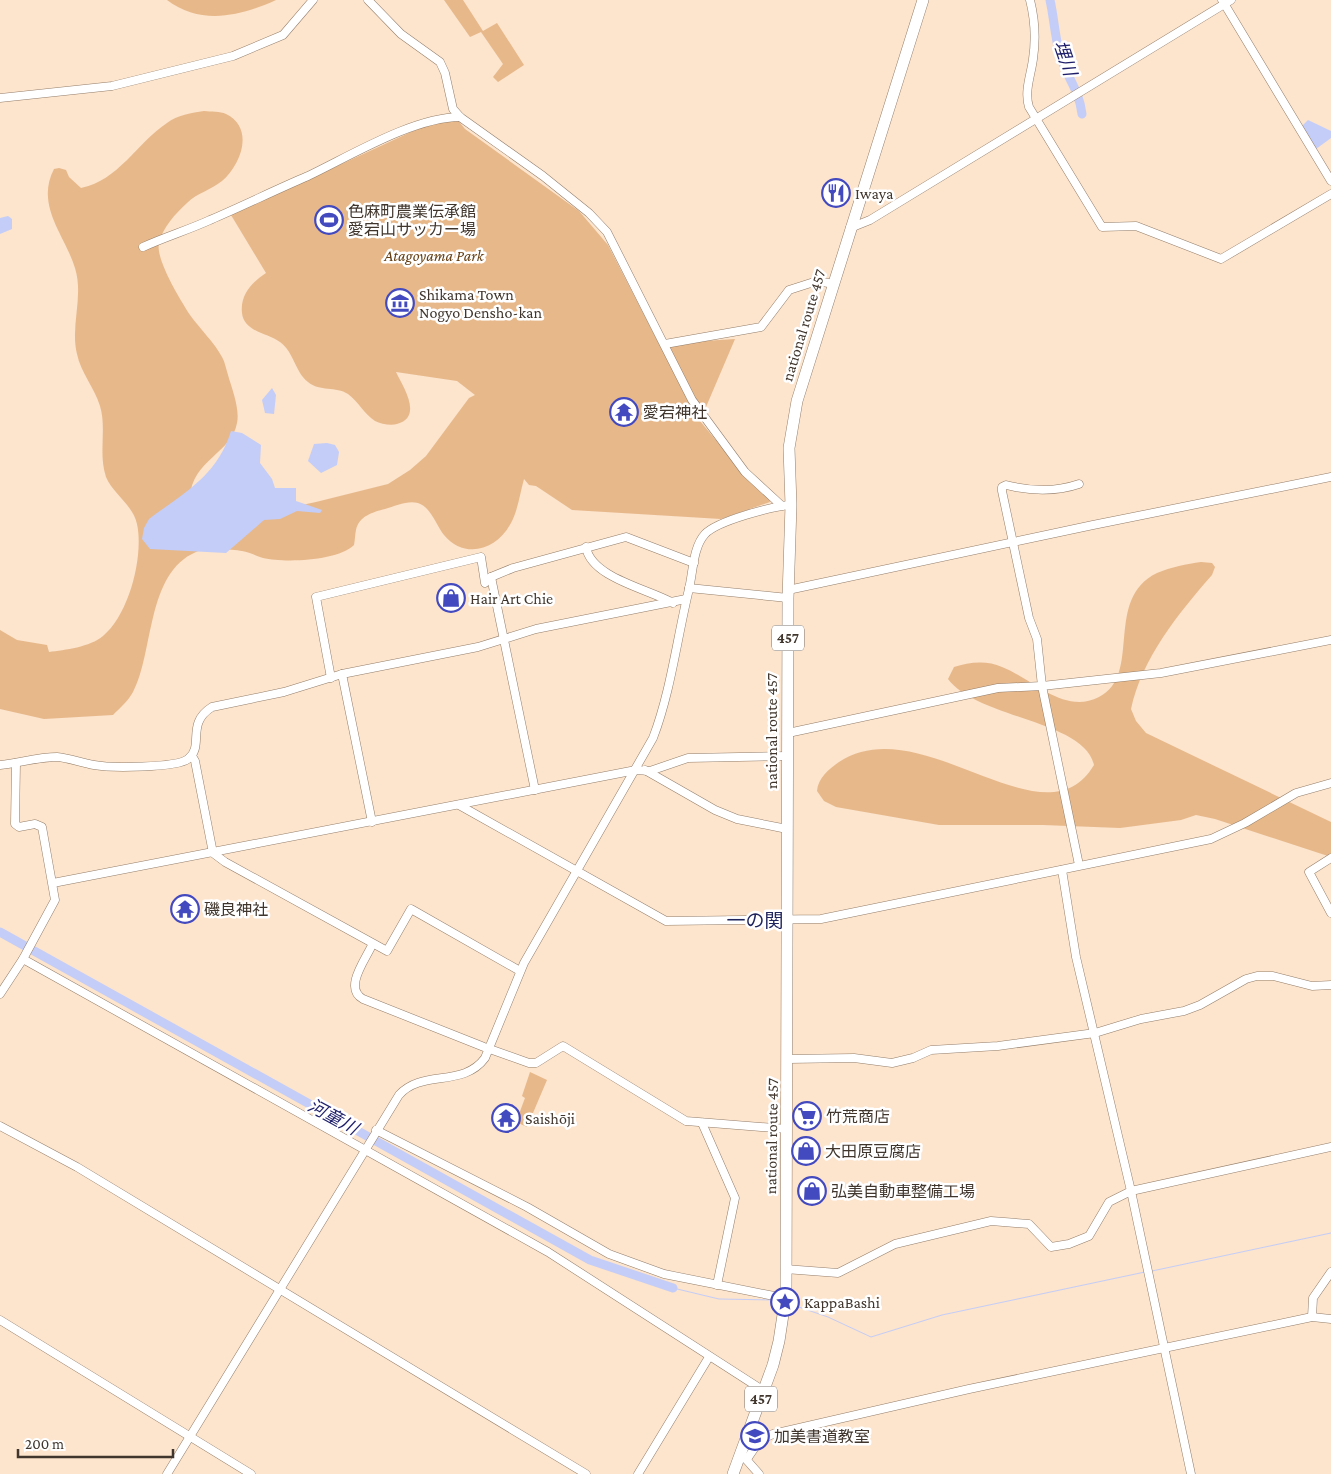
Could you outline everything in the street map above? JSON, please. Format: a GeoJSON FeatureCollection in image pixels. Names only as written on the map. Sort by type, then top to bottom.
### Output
{"type":"FeatureCollection","features":[{"type":"Feature","properties":{"kind":"highway","name":"national route 457"},"geometry":{"type":"LineString","coordinates":[[733,1474],[744,1456],[764,1391],[782,1322],[786,1296],[788,594],[786,505],[789,448],[797,400],[923,0]]}},
{"type":"Feature","properties":{"kind":"street"},"geometry":{"type":"LineString","coordinates":[[0,98],[112,86],[233,56],[283,35],[312,0]]}},
{"type":"Feature","properties":{"kind":"street"},"geometry":{"type":"LineString","coordinates":[[368,0],[401,34],[440,62],[445,73],[453,109],[460,117],[543,176],[598,222],[607,232],[692,400],[723,445],[745,472],[786,505]]}},
{"type":"Feature","properties":{"kind":"street"},"geometry":{"type":"LineString","coordinates":[[1030,0],[1034,20],[1035,41],[1027,101],[1035,118],[1102,226],[1136,226],[1221,259],[1331,194]]}},
{"type":"Feature","properties":{"kind":"street"},"geometry":{"type":"LineString","coordinates":[[850,228],[870,220],[1226,1],[1331,181]]}},
{"type":"Feature","properties":{"kind":"street"},"geometry":{"type":"LineString","coordinates":[[143,247],[217,217],[350,157],[378,141],[412,128],[450,117],[460,117]]}},
{"type":"Feature","properties":{"kind":"street"},"geometry":{"type":"LineString","coordinates":[[665,344],[761,327],[789,290],[817,281],[834,284]]}},
{"type":"Feature","properties":{"kind":"street"},"geometry":{"type":"LineString","coordinates":[[689,588],[788,594],[1013,543],[1331,477]]}},
{"type":"Feature","properties":{"kind":"street"},"geometry":{"type":"LineString","coordinates":[[1078,484],[1061,490],[1017,488],[1006,485],[1002,487],[1029,618],[1037,639],[1042,686],[1079,865]]}},
{"type":"Feature","properties":{"kind":"street"},"geometry":{"type":"LineString","coordinates":[[167,1474],[399,1095],[410,1085],[463,1075],[480,1064],[490,1048],[520,971],[636,770],[658,725],[694,563],[704,535],[711,528],[732,519],[786,505]]}},
{"type":"Feature","properties":{"kind":"street"},"geometry":{"type":"LineString","coordinates":[[331,678],[316,597],[481,557],[485,583],[491,577],[513,568],[626,537],[694,563]]}},
{"type":"Feature","properties":{"kind":"street"},"geometry":{"type":"LineString","coordinates":[[586,547],[587,553],[596,565],[617,580],[632,584],[673,603]]}},
{"type":"Feature","properties":{"kind":"street"},"geometry":{"type":"LineString","coordinates":[[491,577],[535,790]]}},
{"type":"Feature","properties":{"kind":"street"},"geometry":{"type":"LineString","coordinates":[[0,764],[55,757],[96,766],[178,764],[192,756],[196,748],[198,721],[204,712],[212,707],[284,692],[342,674],[478,647],[536,629],[686,599]]}},
{"type":"Feature","properties":{"kind":"street"},"geometry":{"type":"LineString","coordinates":[[788,733],[998,688],[1042,686],[1160,673],[1331,640]]}},
{"type":"Feature","properties":{"kind":"street"},"geometry":{"type":"LineString","coordinates":[[342,674],[372,822]]}},
{"type":"Feature","properties":{"kind":"street"},"geometry":{"type":"LineString","coordinates":[[192,756],[195,761],[213,854],[225,862],[293,898],[372,945],[387,951],[411,909],[520,971]]}},
{"type":"Feature","properties":{"kind":"street"},"geometry":{"type":"LineString","coordinates":[[53,883],[213,854],[636,770],[650,771],[688,758],[787,756]]}},
{"type":"Feature","properties":{"kind":"street"},"geometry":{"type":"LineString","coordinates":[[0,994],[23,958],[55,900],[42,827],[36,824],[19,827],[14,822],[16,763]]}},
{"type":"Feature","properties":{"kind":"street"},"geometry":{"type":"LineString","coordinates":[[645,770],[714,810],[737,819],[787,829]]}},
{"type":"Feature","properties":{"kind":"street"},"geometry":{"type":"LineString","coordinates":[[459,805],[666,921],[821,919],[1211,839],[1245,823],[1296,793],[1331,783]]}},
{"type":"Feature","properties":{"kind":"street"},"geometry":{"type":"LineString","coordinates":[[1331,858],[1309,872],[1331,913]]}},
{"type":"Feature","properties":{"kind":"street"},"geometry":{"type":"LineString","coordinates":[[1062,870],[1076,957],[1132,1191],[1191,1474]]}},
{"type":"Feature","properties":{"kind":"street"},"geometry":{"type":"LineString","coordinates":[[372,945],[354,984],[359,997],[533,1064],[563,1046],[686,1121],[787,1129]]}},
{"type":"Feature","properties":{"kind":"street"},"geometry":{"type":"LineString","coordinates":[[23,958],[548,1252],[764,1391]]}},
{"type":"Feature","properties":{"kind":"street"},"geometry":{"type":"LineString","coordinates":[[788,1059],[854,1058],[892,1063],[913,1058],[931,1050],[998,1046],[1095,1033],[1141,1018],[1184,1011],[1200,1005],[1246,979],[1258,976],[1273,976],[1312,986],[1331,985]]}},
{"type":"Feature","properties":{"kind":"street"},"geometry":{"type":"LineString","coordinates":[[702,1123],[735,1198],[717,1285]]}},
{"type":"Feature","properties":{"kind":"street"},"geometry":{"type":"LineString","coordinates":[[0,1126],[77,1167],[586,1474]]}},
{"type":"Feature","properties":{"kind":"street"},"geometry":{"type":"LineString","coordinates":[[375,1132],[527,1207],[609,1254],[664,1274],[779,1297],[786,1296]]}},
{"type":"Feature","properties":{"kind":"street"},"geometry":{"type":"LineString","coordinates":[[785,1269],[838,1273],[895,1244],[991,1221],[1028,1224],[1051,1247],[1069,1244],[1088,1236],[1109,1202],[1132,1191],[1331,1148]]}},
{"type":"Feature","properties":{"kind":"street"},"geometry":{"type":"LineString","coordinates":[[1312,1317],[1312,1298],[1331,1272]]}},
{"type":"Feature","properties":{"kind":"street"},"geometry":{"type":"LineString","coordinates":[[759,1474],[749,1465],[744,1456],[760,1440],[773,1434],[1312,1317],[1331,1318]]}},
{"type":"Feature","properties":{"kind":"street"},"geometry":{"type":"LineString","coordinates":[[0,1320],[252,1474]]}},
{"type":"Feature","properties":{"kind":"street"},"geometry":{"type":"LineString","coordinates":[[638,1474],[709,1357]]}},
{"type":"Feature","properties":{"kind":"green space"},"geometry":{"type":"Polygon","coordinates":[[[167,0],[276,0],[235,14],[207,16],[180,8],[167,0]]]}},
{"type":"Feature","properties":{"kind":"green space"},"geometry":{"type":"Polygon","coordinates":[[[444,0],[463,0],[483,31],[497,23],[524,65],[498,82],[493,77],[503,64],[481,32],[470,37],[444,0]]]}},
{"type":"Feature","properties":{"kind":"green space","name":"Atagoyama Park"},"geometry":{"type":"Polygon","coordinates":[[[204,111],[224,113],[235,120],[240,128],[242,147],[235,166],[229,174],[222,181],[191,200],[174,216],[166,226],[161,237],[159,250],[165,269],[181,300],[223,359],[235,399],[238,417],[234,433],[228,442],[197,474],[192,484],[190,497],[241,518],[388,484],[410,470],[426,456],[469,398],[475,395],[457,381],[396,372],[406,392],[410,408],[409,415],[405,420],[389,425],[377,422],[371,418],[348,394],[338,390],[318,387],[308,382],[300,373],[285,346],[252,328],[244,319],[242,306],[245,295],[252,285],[266,273],[231,215],[452,113],[465,129],[579,211],[608,245],[659,344],[735,339],[700,421],[744,474],[767,494],[770,502],[721,519],[572,510],[536,486],[529,485],[524,479],[511,523],[498,540],[480,548],[471,549],[452,543],[444,535],[423,505],[410,502],[367,515],[358,525],[354,545],[336,554],[324,557],[273,560],[238,550],[219,549],[196,552],[180,562],[168,577],[154,615],[140,676],[131,695],[113,715],[44,719],[0,709],[0,630],[17,640],[47,645],[49,652],[77,647],[98,640],[112,626],[127,600],[136,568],[138,552],[139,537],[135,517],[106,477],[102,450],[103,423],[100,406],[81,367],[75,343],[78,290],[75,268],[50,208],[49,183],[54,169],[59,168],[66,170],[69,177],[81,188],[94,184],[117,170],[156,131],[171,120],[204,111]]]}},
{"type":"Feature","properties":{"kind":"green space"},"geometry":{"type":"Polygon","coordinates":[[[1201,562],[1212,563],[1215,567],[1212,575],[1174,621],[1152,654],[1136,690],[1131,709],[1136,721],[1146,733],[1331,822],[1331,857],[1215,819],[1196,815],[1181,820],[1120,828],[1043,825],[939,825],[836,807],[824,801],[817,791],[822,778],[839,762],[872,750],[907,751],[943,761],[1013,786],[1045,792],[1072,787],[1094,765],[1086,750],[1071,738],[982,703],[962,692],[948,679],[954,667],[972,663],[990,663],[1014,672],[1061,699],[1073,702],[1099,697],[1112,686],[1119,672],[1131,600],[1141,585],[1162,571],[1201,562]]]}},
{"type":"Feature","properties":{"kind":"green space"},"geometry":{"type":"Polygon","coordinates":[[[530,1072],[547,1080],[527,1127],[516,1122],[525,1098],[522,1096],[530,1072]]]}},
{"type":"Feature","properties":{"kind":"water"},"geometry":{"type":"Polygon","coordinates":[[[1308,120],[1331,131],[1331,138],[1316,149],[1301,127],[1308,120]]]}},
{"type":"Feature","properties":{"kind":"water"},"geometry":{"type":"Polygon","coordinates":[[[8,216],[12,219],[12,229],[0,234],[0,218],[8,216]]]}},
{"type":"Feature","properties":{"kind":"water"},"geometry":{"type":"Polygon","coordinates":[[[272,388],[276,395],[274,414],[265,413],[262,400],[272,388]]]}},
{"type":"Feature","properties":{"kind":"water"},"geometry":{"type":"Polygon","coordinates":[[[231,431],[242,433],[261,445],[260,463],[272,479],[275,488],[296,488],[296,501],[322,510],[320,513],[297,511],[280,519],[264,520],[226,553],[150,549],[142,539],[144,528],[149,519],[187,491],[208,472],[225,447],[231,431]]]}},
{"type":"Feature","properties":{"kind":"water"},"geometry":{"type":"Polygon","coordinates":[[[327,443],[335,445],[339,452],[337,465],[321,473],[308,461],[314,444],[327,443]]]}},
{"type":"Feature","properties":{"kind":"waterway","name":"埋川"},"geometry":{"type":"LineString","coordinates":[[1050,0],[1060,55],[1076,90],[1082,114]]}},
{"type":"Feature","properties":{"kind":"waterway","name":"河童川"},"geometry":{"type":"LineString","coordinates":[[0,932],[590,1260],[673,1288]]}},
{"type":"Feature","properties":{"kind":"waterway"},"geometry":{"type":"LineString","coordinates":[[1152,1271],[1331,1233]]}},
{"type":"Feature","properties":{"kind":"waterway"},"geometry":{"type":"LineString","coordinates":[[790,1304],[828,1317],[871,1337],[942,1315],[1145,1272]]}},
{"type":"Feature","properties":{"kind":"waterway"},"geometry":{"type":"LineString","coordinates":[[673,1288],[719,1299],[774,1300]]}},
{"type":"Feature","properties":{"kind":"place","name":"Iwaya"},"geometry":{"type":"Point","coordinates":[836,193]}},
{"type":"Feature","properties":{"kind":"place","name":"色麻町農業伝承館 愛宕山サッカー場"},"geometry":{"type":"Point","coordinates":[329,220]}},
{"type":"Feature","properties":{"kind":"place","name":"Shikama Town Nogyo Densho-kan"},"geometry":{"type":"Point","coordinates":[400,303]}},
{"type":"Feature","properties":{"kind":"place","name":"愛宕神社"},"geometry":{"type":"Point","coordinates":[624,412]}},
{"type":"Feature","properties":{"kind":"place","name":"Hair Art Chie"},"geometry":{"type":"Point","coordinates":[451,598]}},
{"type":"Feature","properties":{"kind":"place","name":"磯良神社"},"geometry":{"type":"Point","coordinates":[185,909]}},
{"type":"Feature","properties":{"kind":"place","name":"竹荒商店"},"geometry":{"type":"Point","coordinates":[807,1116]}},
{"type":"Feature","properties":{"kind":"place","name":"Saishōji"},"geometry":{"type":"Point","coordinates":[506,1118]}},
{"type":"Feature","properties":{"kind":"place","name":"大田原豆腐店"},"geometry":{"type":"Point","coordinates":[806,1151]}},
{"type":"Feature","properties":{"kind":"place","name":"弘美自動車整備工場"},"geometry":{"type":"Point","coordinates":[812,1191]}},
{"type":"Feature","properties":{"kind":"place","name":"KappaBashi"},"geometry":{"type":"Point","coordinates":[785,1302]}},
{"type":"Feature","properties":{"kind":"place","name":"加美書道教室"},"geometry":{"type":"Point","coordinates":[755,1436]}},
{"type":"Feature","properties":{"kind":"district","name":"一の関"},"geometry":{"type":"Point","coordinates":[755,920]}}]}
